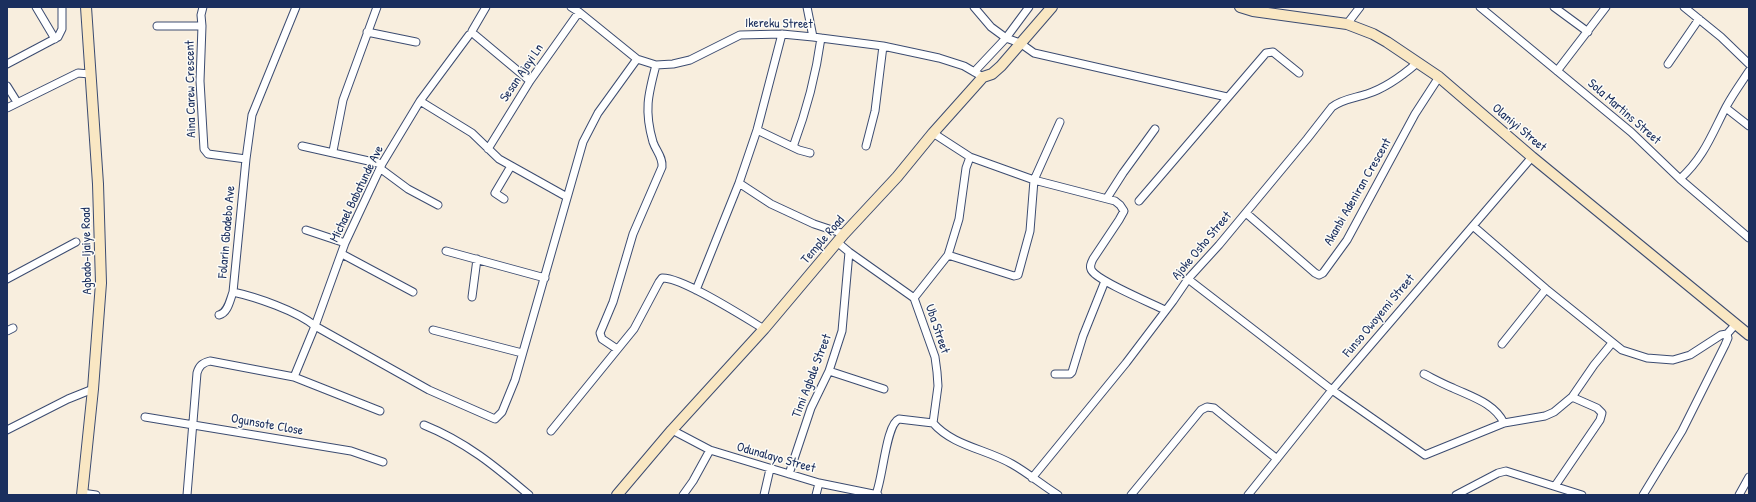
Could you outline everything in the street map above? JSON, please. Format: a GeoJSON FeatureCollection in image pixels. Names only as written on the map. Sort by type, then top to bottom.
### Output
{"type":"FeatureCollection","features":[{"type":"Feature","properties":{"kind":"street"},"geometry":{"type":"LineString","coordinates":[[36,7],[55,39]]}},
{"type":"Feature","properties":{"kind":"street"},"geometry":{"type":"LineString","coordinates":[[7,64],[55,39],[61,34],[62,7]]}},
{"type":"Feature","properties":{"kind":"street","name":"Agbado-Ijaiye Road"},"geometry":{"type":"LineString","coordinates":[[82,494],[102,283],[98,184],[86,7]]}},
{"type":"Feature","properties":{"kind":"street","name":"Aina Carew Crescent"},"geometry":{"type":"LineString","coordinates":[[203,7],[201,16],[200,81],[205,152],[208,154],[246,159]]}},
{"type":"Feature","properties":{"kind":"street","name":"Folarin Gbadebo Ave"},"geometry":{"type":"LineString","coordinates":[[296,7],[252,115],[246,159],[233,292],[256,298],[307,319],[315,326],[429,390],[495,419],[499,417],[502,412],[515,380],[522,353]]}},
{"type":"Feature","properties":{"kind":"street"},"geometry":{"type":"LineString","coordinates":[[332,151],[343,100],[377,7]]}},
{"type":"Feature","properties":{"kind":"street","name":"Michael Babatunde Ave"},"geometry":{"type":"LineString","coordinates":[[294,376],[315,326],[345,243],[381,166],[420,101],[472,34],[486,7]]}},
{"type":"Feature","properties":{"kind":"street","name":"Ikereku Street"},"geometry":{"type":"LineString","coordinates":[[571,7],[637,59],[656,65],[677,64],[690,60],[740,35],[782,34],[883,46],[939,58],[964,66],[978,74]]}},
{"type":"Feature","properties":{"kind":"street"},"geometry":{"type":"LineString","coordinates":[[793,147],[808,101],[818,62],[817,37],[807,7]]}},
{"type":"Feature","properties":{"kind":"street"},"geometry":{"type":"LineString","coordinates":[[974,7],[991,27],[1006,38],[1020,43],[1034,53],[1227,97]]}},
{"type":"Feature","properties":{"kind":"street"},"geometry":{"type":"LineString","coordinates":[[978,74],[1029,7]]}},
{"type":"Feature","properties":{"kind":"street","name":"Temple Road"},"geometry":{"type":"LineString","coordinates":[[617,495],[672,430],[764,328],[844,234],[897,177],[934,133],[978,74],[992,74],[1001,66],[1052,7]]}},
{"type":"Feature","properties":{"kind":"street","name":"Olaniyi Street"},"geometry":{"type":"LineString","coordinates":[[1240,7],[1253,11],[1347,24],[1374,34],[1439,77],[1532,157],[1749,335]]}},
{"type":"Feature","properties":{"kind":"street"},"geometry":{"type":"LineString","coordinates":[[1347,24],[1360,7]]}},
{"type":"Feature","properties":{"kind":"street","name":"Sola Martins Street"},"geometry":{"type":"LineString","coordinates":[[1480,7],[1631,132],[1680,179],[1749,238]]}},
{"type":"Feature","properties":{"kind":"street"},"geometry":{"type":"LineString","coordinates":[[1554,7],[1588,32]]}},
{"type":"Feature","properties":{"kind":"street"},"geometry":{"type":"LineString","coordinates":[[1557,71],[1606,7]]}},
{"type":"Feature","properties":{"kind":"street"},"geometry":{"type":"LineString","coordinates":[[1684,7],[1721,37],[1749,64]]}},
{"type":"Feature","properties":{"kind":"street","name":"Sesan Ajayi Ln"},"geometry":{"type":"LineString","coordinates":[[488,149],[530,81],[579,12]]}},
{"type":"Feature","properties":{"kind":"street"},"geometry":{"type":"LineString","coordinates":[[1668,64],[1698,19]]}},
{"type":"Feature","properties":{"kind":"street"},"geometry":{"type":"LineString","coordinates":[[157,26],[202,26]]}},
{"type":"Feature","properties":{"kind":"street"},"geometry":{"type":"LineString","coordinates":[[368,32],[416,42]]}},
{"type":"Feature","properties":{"kind":"street"},"geometry":{"type":"LineString","coordinates":[[472,34],[530,81]]}},
{"type":"Feature","properties":{"kind":"street"},"geometry":{"type":"LineString","coordinates":[[696,290],[739,183],[757,130],[782,34]]}},
{"type":"Feature","properties":{"kind":"street"},"geometry":{"type":"LineString","coordinates":[[866,146],[875,112],[883,46]]}},
{"type":"Feature","properties":{"kind":"street"},"geometry":{"type":"LineString","coordinates":[[1139,201],[1259,60],[1270,52],[1273,52],[1299,72]]}},
{"type":"Feature","properties":{"kind":"street"},"geometry":{"type":"LineString","coordinates":[[433,330],[522,353],[545,278],[583,142],[598,113],[637,59]]}},
{"type":"Feature","properties":{"kind":"street","name":"Ajoke Osho Street"},"geometry":{"type":"LineString","coordinates":[[1032,478],[1126,363],[1165,310],[1173,302],[1188,279],[1246,213],[1332,106],[1337,103],[1368,94],[1388,85],[1418,63]]}},
{"type":"Feature","properties":{"kind":"street"},"geometry":{"type":"LineString","coordinates":[[617,349],[602,339],[600,333],[612,302],[633,234],[662,168],[662,162],[650,132],[647,109],[656,65]]}},
{"type":"Feature","properties":{"kind":"street"},"geometry":{"type":"LineString","coordinates":[[1680,179],[1690,170],[1708,146],[1726,108],[1749,71]]}},
{"type":"Feature","properties":{"kind":"street"},"geometry":{"type":"LineString","coordinates":[[7,108],[78,72],[90,74]]}},
{"type":"Feature","properties":{"kind":"street","name":"Akanbi Adeniran Crescent"},"geometry":{"type":"LineString","coordinates":[[1246,213],[1315,273],[1319,275],[1323,273],[1347,240],[1415,114],[1439,77]]}},
{"type":"Feature","properties":{"kind":"street"},"geometry":{"type":"LineString","coordinates":[[7,86],[17,102]]}},
{"type":"Feature","properties":{"kind":"street"},"geometry":{"type":"LineString","coordinates":[[420,101],[472,133],[499,159],[567,198]]}},
{"type":"Feature","properties":{"kind":"street"},"geometry":{"type":"LineString","coordinates":[[1726,108],[1749,126]]}},
{"type":"Feature","properties":{"kind":"street"},"geometry":{"type":"LineString","coordinates":[[948,255],[1014,276],[1018,275],[1030,231],[1034,180],[1060,122]]}},
{"type":"Feature","properties":{"kind":"street"},"geometry":{"type":"LineString","coordinates":[[1107,198],[1127,167],[1155,129]]}},
{"type":"Feature","properties":{"kind":"street"},"geometry":{"type":"LineString","coordinates":[[757,130],[793,147],[810,153]]}},
{"type":"Feature","properties":{"kind":"street"},"geometry":{"type":"LineString","coordinates":[[934,133],[970,157],[1034,180],[1107,198],[1120,204],[1124,211],[1090,264],[1092,271],[1105,281],[1165,310]]}},
{"type":"Feature","properties":{"kind":"street"},"geometry":{"type":"LineString","coordinates":[[302,146],[332,151],[376,163],[408,189],[438,205]]}},
{"type":"Feature","properties":{"kind":"street"},"geometry":{"type":"LineString","coordinates":[[914,298],[948,255],[959,219],[966,168],[970,157]]}},
{"type":"Feature","properties":{"kind":"street","name":"Funso Owoyemi Street"},"geometry":{"type":"LineString","coordinates":[[1248,495],[1332,390],[1532,157]]}},
{"type":"Feature","properties":{"kind":"street"},"geometry":{"type":"LineString","coordinates":[[504,199],[495,193],[511,166]]}},
{"type":"Feature","properties":{"kind":"street"},"geometry":{"type":"LineString","coordinates":[[739,183],[771,204],[814,224],[844,234]]}},
{"type":"Feature","properties":{"kind":"street"},"geometry":{"type":"LineString","coordinates":[[1473,226],[1546,289],[1622,350],[1647,358],[1673,360],[1690,355],[1721,335],[1727,334],[1736,324]]}},
{"type":"Feature","properties":{"kind":"street"},"geometry":{"type":"LineString","coordinates":[[306,230],[345,243]]}},
{"type":"Feature","properties":{"kind":"street"},"geometry":{"type":"LineString","coordinates":[[7,279],[76,242]]}},
{"type":"Feature","properties":{"kind":"street"},"geometry":{"type":"LineString","coordinates":[[837,242],[849,252]]}},
{"type":"Feature","properties":{"kind":"street"},"geometry":{"type":"LineString","coordinates":[[446,251],[545,278]]}},
{"type":"Feature","properties":{"kind":"street","name":"Uba Street"},"geometry":{"type":"LineString","coordinates":[[849,252],[914,298],[935,357],[938,372],[938,386],[933,423]]}},
{"type":"Feature","properties":{"kind":"street","name":"Timi Agbale Street"},"geometry":{"type":"LineString","coordinates":[[789,474],[811,408],[828,371],[842,330],[849,252]]}},
{"type":"Feature","properties":{"kind":"street"},"geometry":{"type":"LineString","coordinates":[[342,254],[413,292]]}},
{"type":"Feature","properties":{"kind":"street"},"geometry":{"type":"LineString","coordinates":[[472,297],[477,259]]}},
{"type":"Feature","properties":{"kind":"street"},"geometry":{"type":"LineString","coordinates":[[551,431],[634,329],[662,278],[683,283],[764,328]]}},
{"type":"Feature","properties":{"kind":"street"},"geometry":{"type":"LineString","coordinates":[[1188,279],[1332,390],[1425,455],[1504,423],[1546,416],[1554,412],[1572,397],[1594,365],[1612,343]]}},
{"type":"Feature","properties":{"kind":"street"},"geometry":{"type":"LineString","coordinates":[[1055,374],[1070,374],[1072,372],[1083,336],[1105,281]]}},
{"type":"Feature","properties":{"kind":"street"},"geometry":{"type":"LineString","coordinates":[[1502,344],[1546,289]]}},
{"type":"Feature","properties":{"kind":"street"},"geometry":{"type":"LineString","coordinates":[[219,315],[226,311],[233,292]]}},
{"type":"Feature","properties":{"kind":"street"},"geometry":{"type":"LineString","coordinates":[[1643,495],[1682,431],[1725,345],[1728,338],[1727,334]]}},
{"type":"Feature","properties":{"kind":"street"},"geometry":{"type":"LineString","coordinates":[[187,495],[197,373],[198,368],[204,362],[210,361],[294,376],[380,411]]}},
{"type":"Feature","properties":{"kind":"street"},"geometry":{"type":"LineString","coordinates":[[828,371],[884,389]]}},
{"type":"Feature","properties":{"kind":"street"},"geometry":{"type":"LineString","coordinates":[[1424,374],[1451,388],[1477,398],[1494,408],[1504,423]]}},
{"type":"Feature","properties":{"kind":"street"},"geometry":{"type":"LineString","coordinates":[[7,430],[68,399],[93,389]]}},
{"type":"Feature","properties":{"kind":"street"},"geometry":{"type":"LineString","coordinates":[[1555,486],[1600,420],[1602,413],[1597,408],[1572,397]]}},
{"type":"Feature","properties":{"kind":"street"},"geometry":{"type":"LineString","coordinates":[[1131,495],[1201,410],[1207,407],[1214,408],[1219,411],[1277,459]]}},
{"type":"Feature","properties":{"kind":"street","name":"Ogunsote Close"},"geometry":{"type":"LineString","coordinates":[[145,417],[351,451],[384,462]]}},
{"type":"Feature","properties":{"kind":"street"},"geometry":{"type":"LineString","coordinates":[[877,495],[892,424],[899,419],[933,423],[940,432],[1011,463],[1058,495]]}},
{"type":"Feature","properties":{"kind":"street"},"geometry":{"type":"LineString","coordinates":[[424,425],[443,433],[482,456],[529,495]]}},
{"type":"Feature","properties":{"kind":"street","name":"Odunalayo Street"},"geometry":{"type":"LineString","coordinates":[[672,430],[710,450],[819,483],[877,495]]}},
{"type":"Feature","properties":{"kind":"street"},"geometry":{"type":"LineString","coordinates":[[683,495],[693,481],[710,450]]}},
{"type":"Feature","properties":{"kind":"street"},"geometry":{"type":"LineString","coordinates":[[764,495],[770,469]]}},
{"type":"Feature","properties":{"kind":"street"},"geometry":{"type":"LineString","coordinates":[[1456,495],[1498,472],[1506,471],[1582,495]]}},
{"type":"Feature","properties":{"kind":"street"},"geometry":{"type":"LineString","coordinates":[[1739,495],[1749,477]]}},
{"type":"Feature","properties":{"kind":"street"},"geometry":{"type":"LineString","coordinates":[[816,495],[819,483]]}},
{"type":"Feature","properties":{"kind":"street"},"geometry":{"type":"LineString","coordinates":[[82,494],[96,495]]}}]}
